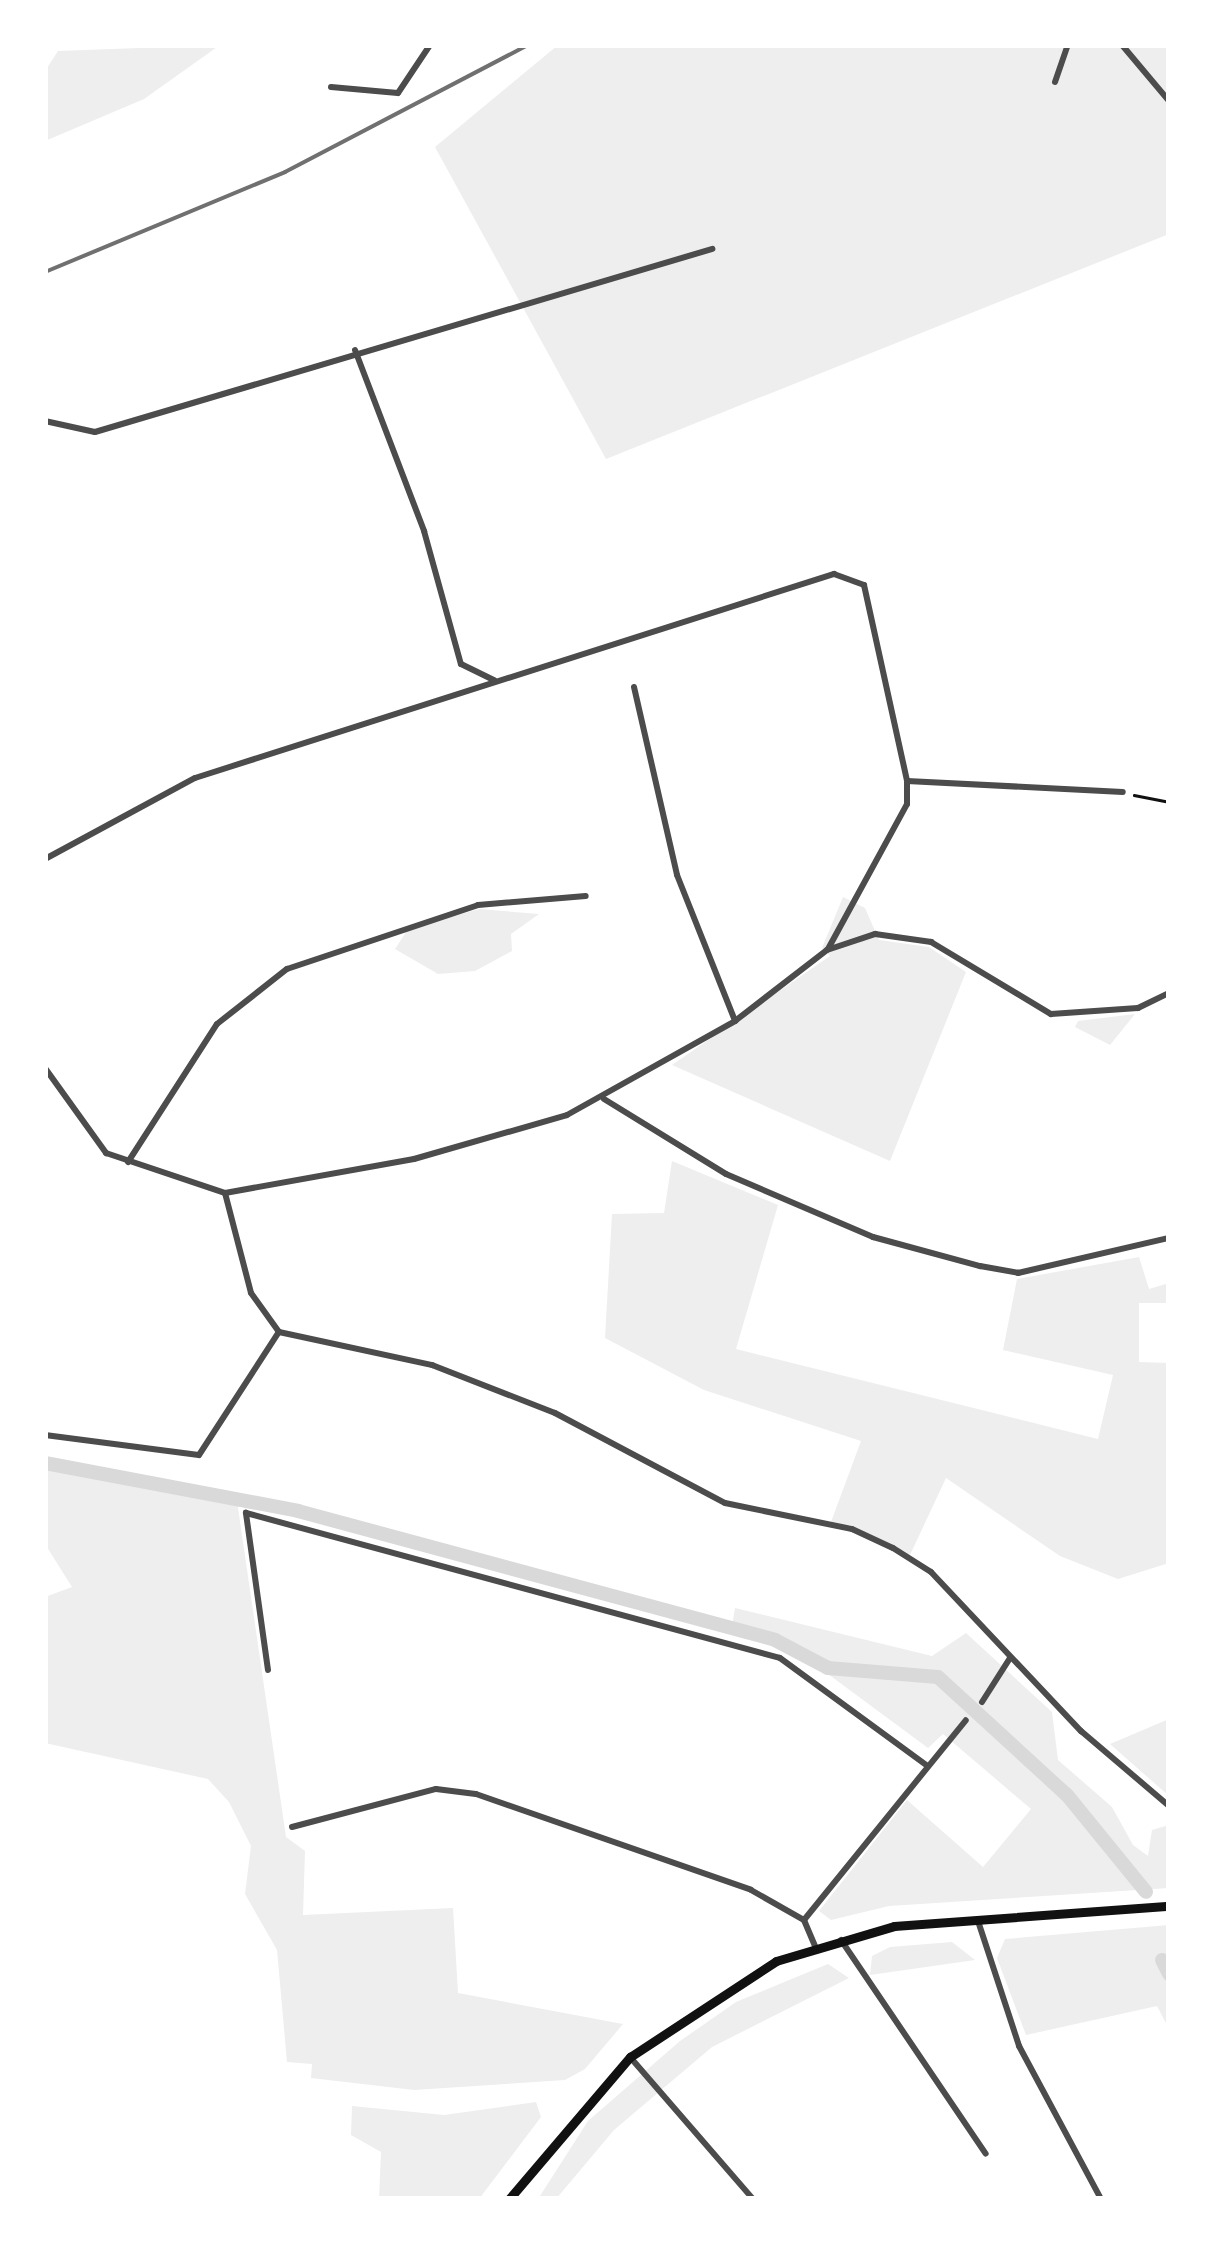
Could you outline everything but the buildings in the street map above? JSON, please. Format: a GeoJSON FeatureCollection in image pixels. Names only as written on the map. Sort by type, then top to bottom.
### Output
{"type":"FeatureCollection","features":[{"type":"Feature","properties":{"kind":"main road"},"geometry":{"type":"LineString","coordinates":[[508,2199],[630,2057],[741,1980],[816,1946],[840,1938],[978,1922],[1169,1906]]}},
{"type":"Feature","properties":{"kind":"street"},"geometry":{"type":"LineString","coordinates":[[331,87],[398,92],[430,45]]}},
{"type":"Feature","properties":{"kind":"street"},"geometry":{"type":"LineString","coordinates":[[1055,82],[1068,45]]}},
{"type":"Feature","properties":{"kind":"street"},"geometry":{"type":"LineString","coordinates":[[1122,45],[1169,101]]}},
{"type":"Feature","properties":{"kind":"street"},"geometry":{"type":"LineString","coordinates":[[45,421],[95,432],[355,350],[712,248]]}},
{"type":"Feature","properties":{"kind":"street"},"geometry":{"type":"LineString","coordinates":[[355,350],[424,531],[461,664],[495,681]]}},
{"type":"Feature","properties":{"kind":"street"},"geometry":{"type":"LineString","coordinates":[[45,859],[195,778],[834,574],[864,584],[906,782],[907,804],[828,950]]}},
{"type":"Feature","properties":{"kind":"street"},"geometry":{"type":"LineString","coordinates":[[634,688],[677,875],[735,1022]]}},
{"type":"Feature","properties":{"kind":"street"},"geometry":{"type":"LineString","coordinates":[[906,782],[1123,792]]}},
{"type":"Feature","properties":{"kind":"street"},"geometry":{"type":"LineString","coordinates":[[128,1162],[217,1024],[287,969],[478,905],[586,896]]}},
{"type":"Feature","properties":{"kind":"street"},"geometry":{"type":"LineString","coordinates":[[45,1068],[68,1112],[128,1162],[225,1193],[414,1159],[604,1099],[735,1022],[828,950],[874,934],[932,942],[1051,1014],[1138,1008],[1169,993]]}},
{"type":"Feature","properties":{"kind":"street"},"geometry":{"type":"LineString","coordinates":[[604,1099],[726,1174],[873,1238],[980,1266],[1018,1273],[1169,1238]]}},
{"type":"Feature","properties":{"kind":"street"},"geometry":{"type":"LineString","coordinates":[[225,1193],[251,1293],[278,1332],[432,1366],[555,1413],[725,1503],[852,1529],[931,1572],[1010,1658],[1169,1806]]}},
{"type":"Feature","properties":{"kind":"street"},"geometry":{"type":"LineString","coordinates":[[45,1436],[199,1455],[278,1332]]}},
{"type":"Feature","properties":{"kind":"street"},"geometry":{"type":"LineString","coordinates":[[268,1670],[246,1513],[780,1658],[926,1764]]}},
{"type":"Feature","properties":{"kind":"street"},"geometry":{"type":"LineString","coordinates":[[982,1702],[1010,1658]]}},
{"type":"Feature","properties":{"kind":"street"},"geometry":{"type":"LineString","coordinates":[[804,1920],[926,1764],[966,1720]]}},
{"type":"Feature","properties":{"kind":"street"},"geometry":{"type":"LineString","coordinates":[[292,1827],[436,1790],[476,1794],[751,1890],[804,1920],[816,1946]]}},
{"type":"Feature","properties":{"kind":"street"},"geometry":{"type":"LineString","coordinates":[[978,1922],[1012,2029],[1101,2199]]}},
{"type":"Feature","properties":{"kind":"street"},"geometry":{"type":"LineString","coordinates":[[840,1938],[986,2154]]}},
{"type":"Feature","properties":{"kind":"street"},"geometry":{"type":"LineString","coordinates":[[630,2057],[753,2199]]}},
{"type":"Feature","properties":{"kind":"path"},"geometry":{"type":"LineString","coordinates":[[1123,792],[1169,802]]}},
{"type":"Feature","properties":{"kind":"shaded area"},"geometry":{"type":"Polygon","coordinates":[[[220,45],[144,99],[45,141],[45,71],[58,51],[220,45]]]}},
{"type":"Feature","properties":{"kind":"shaded area"},"geometry":{"type":"Polygon","coordinates":[[[558,45],[1169,45],[1169,234],[606,459],[435,147],[558,45]]]}},
{"type":"Feature","properties":{"kind":"shaded area"},"geometry":{"type":"Polygon","coordinates":[[[843,897],[865,908],[879,940],[929,947],[966,972],[890,1161],[672,1065],[830,956],[822,948],[843,897]]]}},
{"type":"Feature","properties":{"kind":"shaded area"},"geometry":{"type":"Polygon","coordinates":[[[479,909],[539,914],[511,934],[512,951],[475,971],[438,974],[395,949],[408,929],[479,909]]]}},
{"type":"Feature","properties":{"kind":"shaded area"},"geometry":{"type":"Polygon","coordinates":[[[1135,1014],[1110,1045],[1075,1027],[1078,1021],[1135,1014]]]}},
{"type":"Feature","properties":{"kind":"shaded area"},"geometry":{"type":"Polygon","coordinates":[[[672,1161],[778,1205],[736,1349],[1098,1439],[1113,1375],[1003,1350],[1017,1279],[1139,1257],[1149,1289],[1169,1283],[1169,1303],[1139,1303],[1139,1362],[1169,1363],[1169,1563],[1118,1579],[1060,1556],[946,1478],[910,1555],[831,1522],[861,1441],[704,1390],[605,1338],[612,1214],[664,1213],[672,1161]]]}},
{"type":"Feature","properties":{"kind":"shaded area"},"geometry":{"type":"Polygon","coordinates":[[[45,1461],[236,1494],[286,1837],[305,1851],[303,1915],[453,1908],[458,1993],[623,2024],[585,2069],[565,2080],[414,2090],[311,2078],[312,2064],[287,2062],[277,1950],[245,1894],[251,1846],[229,1802],[208,1779],[45,1743],[45,1597],[72,1587],[45,1544],[45,1461]]]}},
{"type":"Feature","properties":{"kind":"shaded area"},"geometry":{"type":"Polygon","coordinates":[[[735,1608],[932,1656],[966,1633],[1052,1712],[1058,1760],[1112,1807],[1133,1845],[1148,1856],[1152,1830],[1169,1825],[1169,1888],[889,1906],[831,1920],[819,1911],[907,1800],[983,1867],[1031,1809],[943,1734],[928,1748],[778,1637],[732,1626],[735,1608]]]}},
{"type":"Feature","properties":{"kind":"shaded area"},"geometry":{"type":"Polygon","coordinates":[[[1169,1719],[1169,1796],[1110,1744],[1169,1719]]]}},
{"type":"Feature","properties":{"kind":"shaded area"},"geometry":{"type":"Polygon","coordinates":[[[1169,1925],[1169,2029],[1157,2006],[1026,2035],[997,1958],[1005,1939],[1169,1925]]]}},
{"type":"Feature","properties":{"kind":"shaded area"},"geometry":{"type":"Polygon","coordinates":[[[952,1942],[975,1960],[870,1975],[872,1956],[890,1947],[952,1942]]]}},
{"type":"Feature","properties":{"kind":"shaded area"},"geometry":{"type":"Polygon","coordinates":[[[828,1964],[849,1978],[712,2047],[614,2130],[556,2199],[538,2199],[588,2121],[680,2041],[736,2002],[828,1964]]]}},
{"type":"Feature","properties":{"kind":"shaded area"},"geometry":{"type":"Polygon","coordinates":[[[536,2102],[541,2117],[479,2199],[379,2199],[381,2152],[351,2135],[352,2106],[444,2115],[536,2102]]]}},
{"type":"Feature","properties":{"kind":"waterway"},"geometry":{"type":"LineString","coordinates":[[45,1463],[298,1511],[775,1640],[828,1668],[938,1677],[1067,1795],[1146,1892]]}},
{"type":"Feature","properties":{"kind":"waterway"},"geometry":{"type":"LineString","coordinates":[[1162,1960],[1169,1974]]}},
{"type":"Feature","properties":{"kind":"railway"},"geometry":{"type":"LineString","coordinates":[[45,272],[285,172],[528,45]]}}]}
